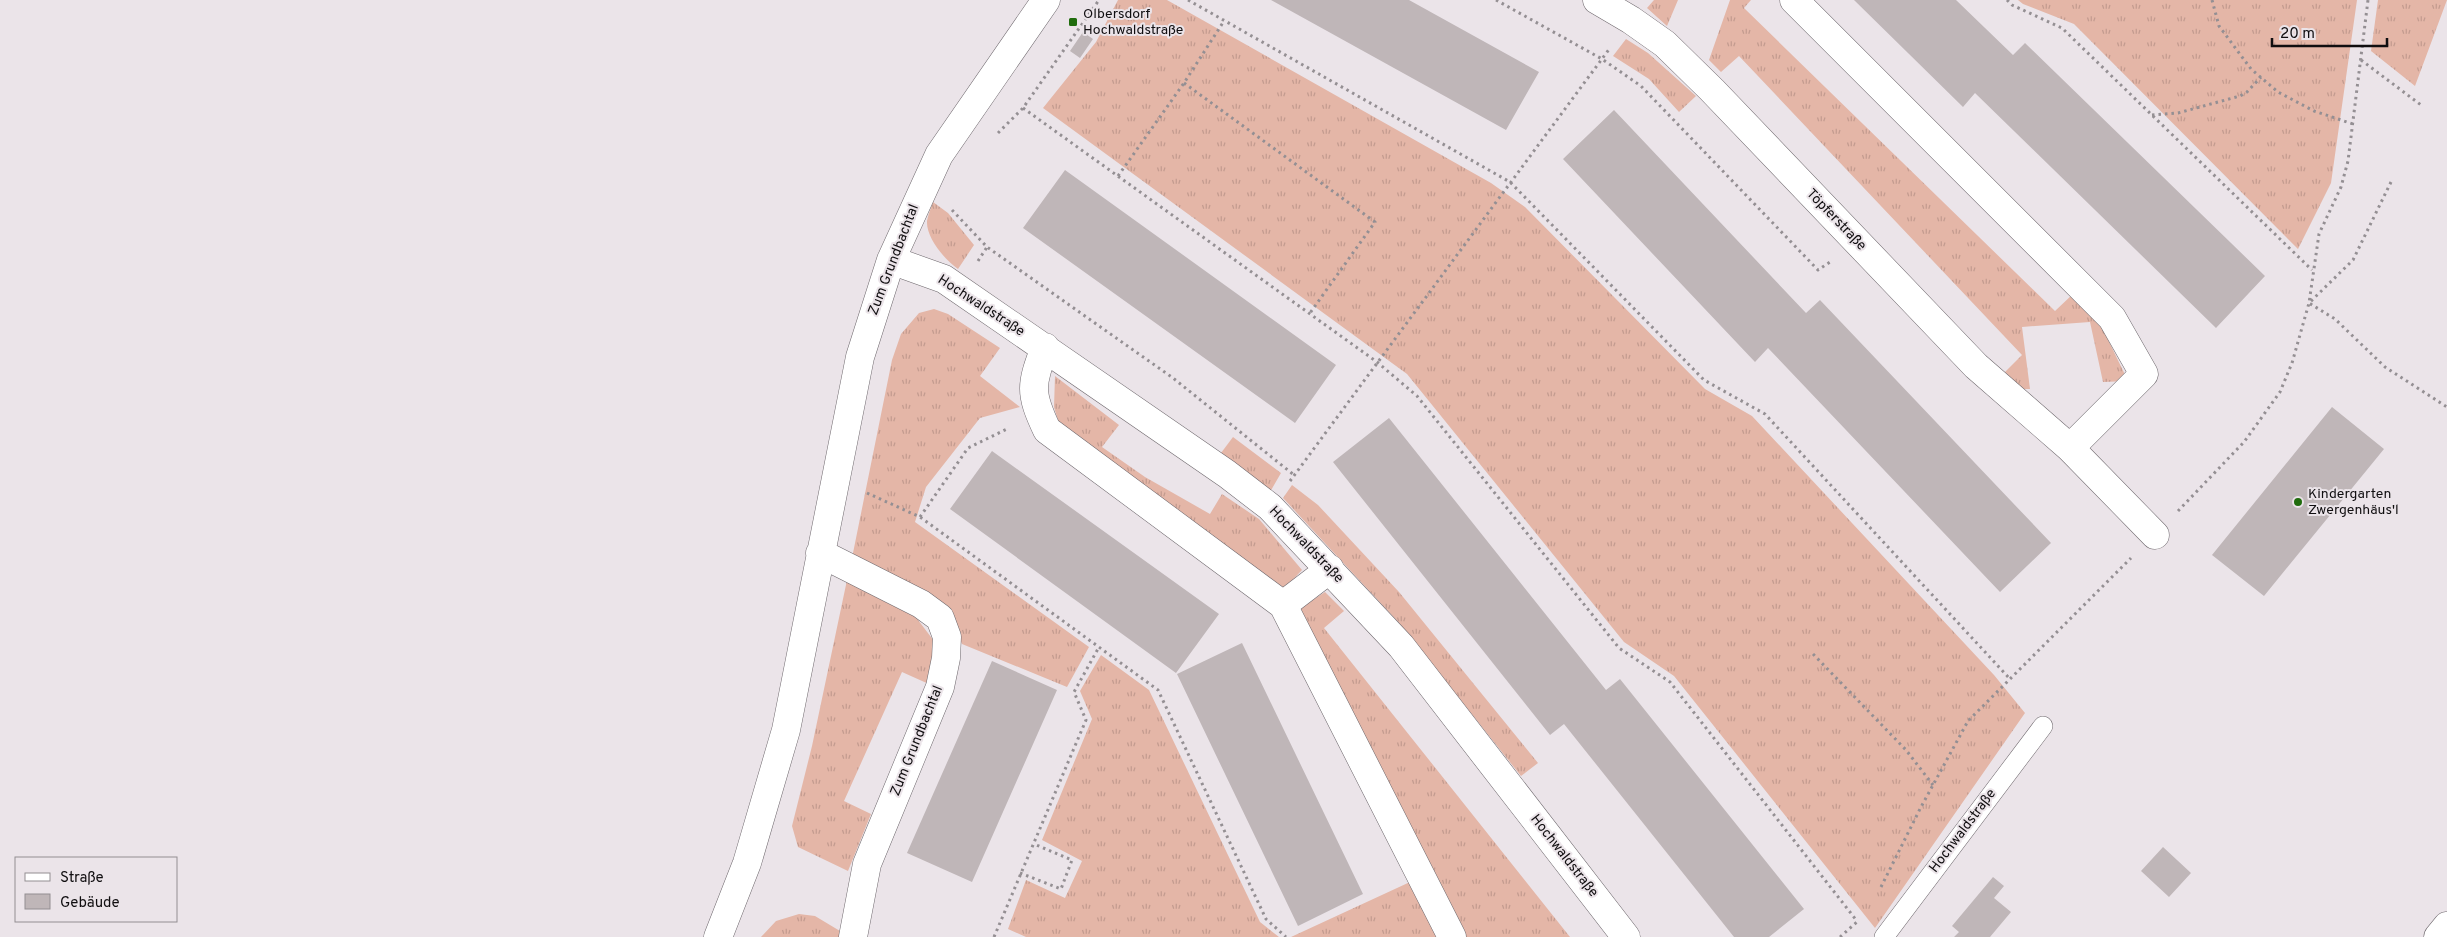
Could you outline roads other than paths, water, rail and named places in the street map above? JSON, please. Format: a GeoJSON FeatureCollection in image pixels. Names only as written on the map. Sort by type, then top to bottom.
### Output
{"type":"FeatureCollection","features":[{"type":"Feature","properties":{"kind":"street","name":"Zum Grundbachtal"},"geometry":{"type":"LineString","coordinates":[[718,937],[747,863],[786,730],[860,357],[891,260],[939,155],[1046,0]]}},
{"type":"Feature","properties":{"kind":"street","name":"Töpferstraße"},"geometry":{"type":"LineString","coordinates":[[1597,0],[1631,20],[1665,44],[1976,366],[2070,448],[2155,535]]}},
{"type":"Feature","properties":{"kind":"street"},"geometry":{"type":"LineString","coordinates":[[1794,0],[2112,318],[2144,374],[2070,448]]}},
{"type":"Feature","properties":{"kind":"street","name":"Hochwaldstraße"},"geometry":{"type":"LineString","coordinates":[[891,260],[944,279],[1227,474],[1270,507],[1402,646],[1626,937]]}},
{"type":"Feature","properties":{"kind":"street"},"geometry":{"type":"LineString","coordinates":[[1045,347],[1034,378],[1034,404],[1047,430],[1282,605],[1452,937]]}},
{"type":"Feature","properties":{"kind":"street","name":"Zum Grundbachtal"},"geometry":{"type":"LineString","coordinates":[[820,553],[922,604],[940,618],[947,637],[946,658],[940,687],[867,864],[854,937]]}},
{"type":"Feature","properties":{"kind":"street"},"geometry":{"type":"LineString","coordinates":[[1282,605],[1330,569]]}},
{"type":"Feature","properties":{"kind":"street"},"geometry":{"type":"LineString","coordinates":[[2438,937],[2447,926]]}},
{"type":"Feature","properties":{"kind":"lane","name":"Hochwaldstraße"},"geometry":{"type":"LineString","coordinates":[[1884,937],[2043,726]]}},
{"type":"Feature","properties":{"kind":"place","name":"Olbersdorf Hochwaldstraße"},"geometry":{"type":"Point","coordinates":[1073,22]}},
{"type":"Feature","properties":{"kind":"place","name":"Kindergarten Zwergenhäus'l"},"geometry":{"type":"Point","coordinates":[2298,502]}}]}
